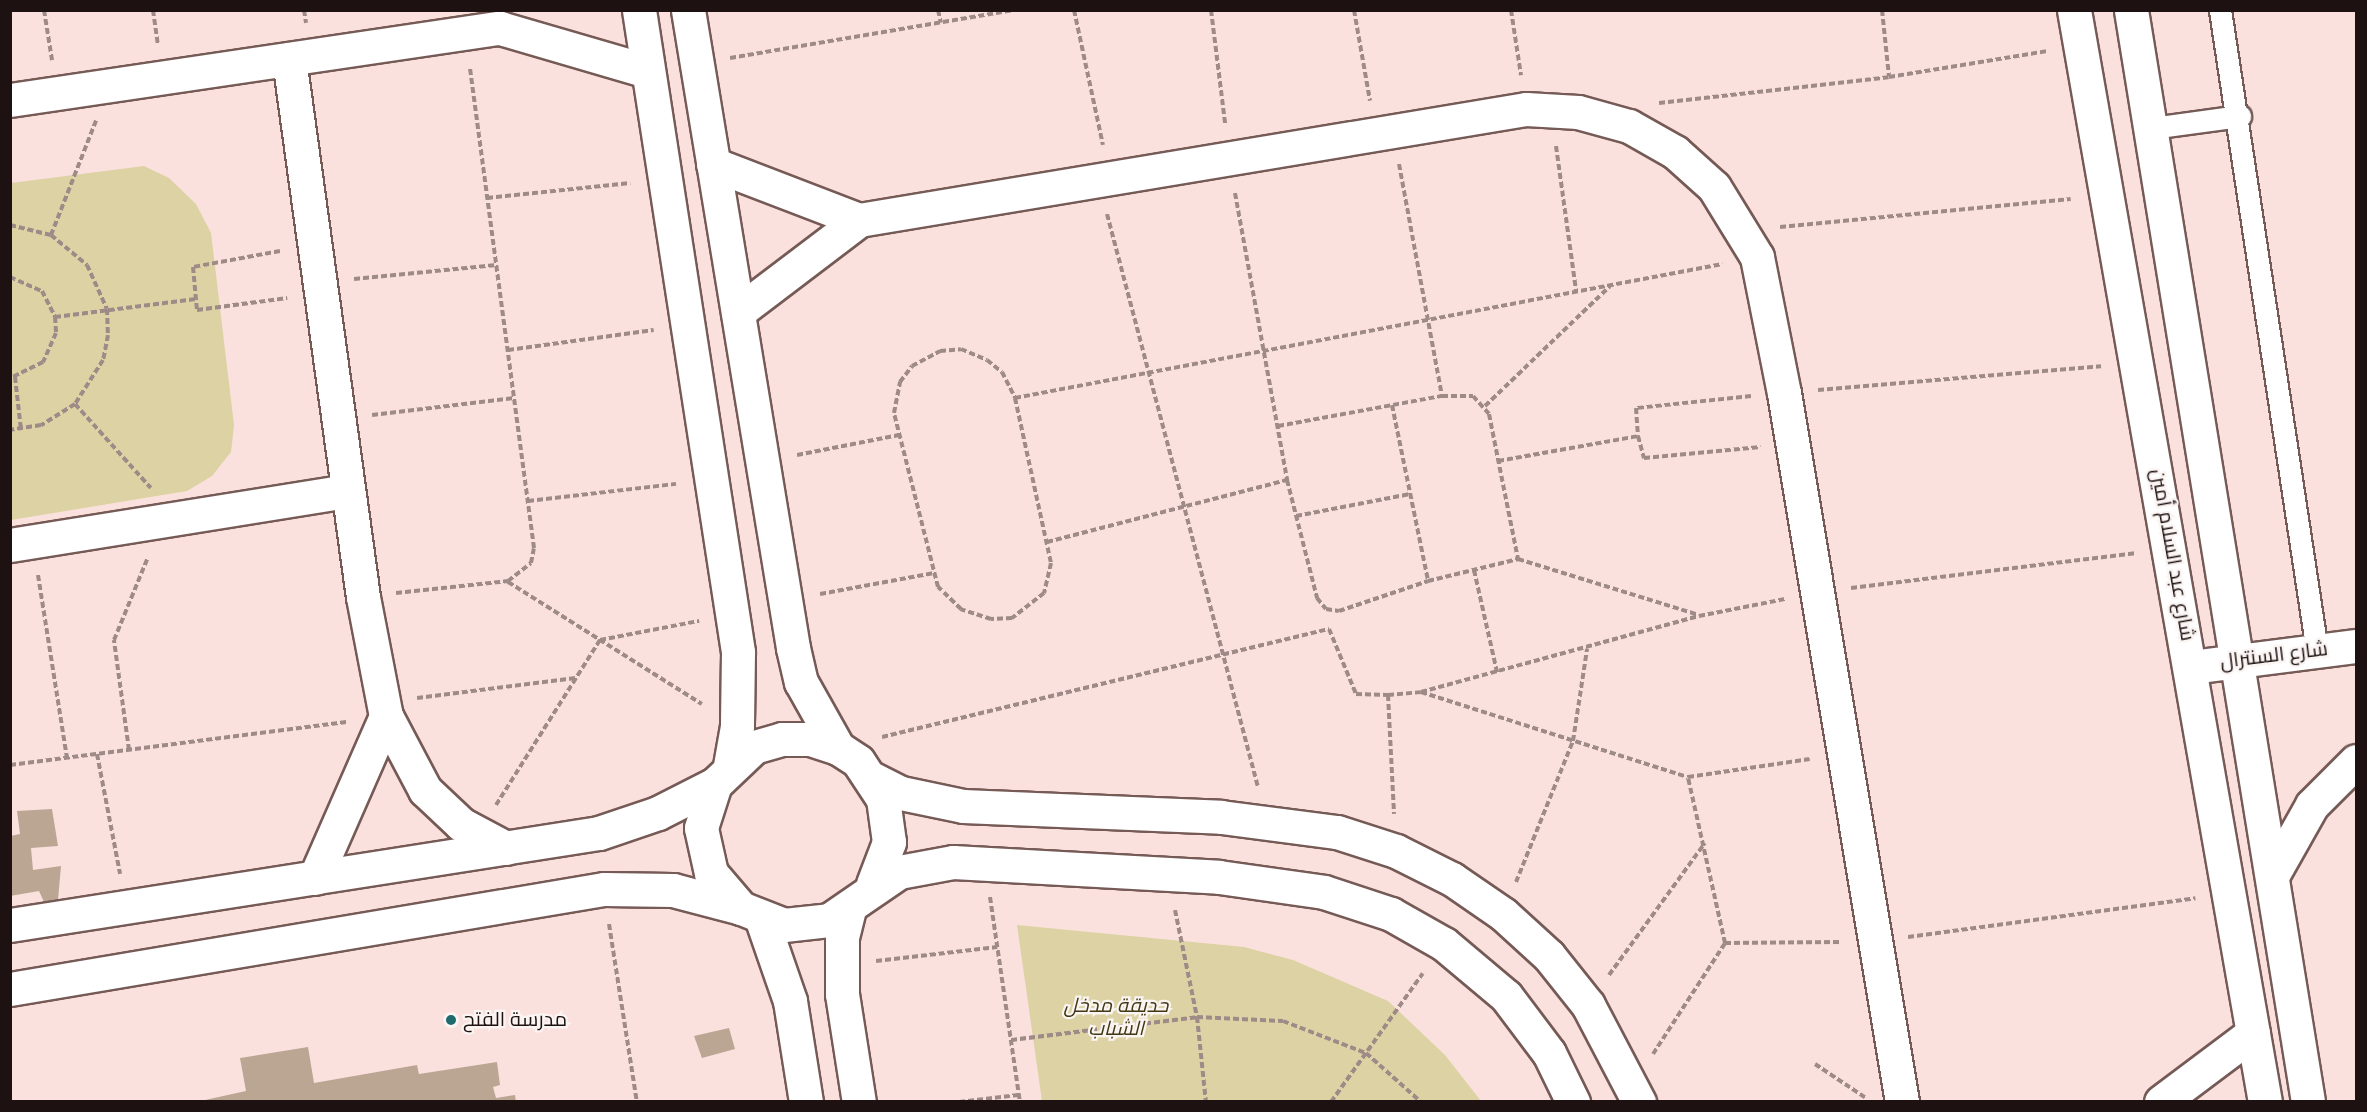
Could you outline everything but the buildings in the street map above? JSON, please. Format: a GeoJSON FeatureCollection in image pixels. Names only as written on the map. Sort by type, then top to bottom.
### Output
{"type":"FeatureCollection","features":[{"type":"Feature","properties":{"kind":"street"},"geometry":{"type":"LineString","coordinates":[[639,10],[708,481],[738,651],[737,726],[722,774],[701,828],[703,851],[723,893],[751,914],[790,1001],[806,1101]]}},
{"type":"Feature","properties":{"kind":"street"},"geometry":{"type":"LineString","coordinates":[[688,10],[785,600],[801,682],[838,748],[873,779],[901,793],[963,807],[1267,823],[1337,832],[1396,851],[1452,879],[1503,914],[1549,956],[1588,1005],[1638,1097]]}},
{"type":"Feature","properties":{"kind":"street","name":"شارع عبد السلام أمين"},"geometry":{"type":"LineString","coordinates":[[2074,10],[2172,548],[2228,894],[2265,1101]]}},
{"type":"Feature","properties":{"kind":"street"},"geometry":{"type":"LineString","coordinates":[[2131,10],[2240,661],[2308,1101]]}},
{"type":"Feature","properties":{"kind":"street"},"geometry":{"type":"LineString","coordinates":[[10,100],[465,34],[510,19],[647,71]]}},
{"type":"Feature","properties":{"kind":"street"},"geometry":{"type":"LineString","coordinates":[[289,59],[363,597],[385,710],[424,790],[492,841]]}},
{"type":"Feature","properties":{"kind":"street"},"geometry":{"type":"LineString","coordinates":[[738,312],[859,220],[1384,132],[1539,109],[1629,126],[1675,152],[1714,187],[1750,244],[1784,393],[1902,1101]]}},
{"type":"Feature","properties":{"kind":"street"},"geometry":{"type":"LineString","coordinates":[[713,164],[859,220]]}},
{"type":"Feature","properties":{"kind":"street"},"geometry":{"type":"LineString","coordinates":[[22,543],[348,491]]}},
{"type":"Feature","properties":{"kind":"street","name":"شارع السنترال"},"geometry":{"type":"LineString","coordinates":[[2191,667],[2356,646]]}},
{"type":"Feature","properties":{"kind":"street"},"geometry":{"type":"LineString","coordinates":[[315,878],[385,710]]}},
{"type":"Feature","properties":{"kind":"street"},"geometry":{"type":"LineString","coordinates":[[10,925],[315,878],[492,841],[619,828],[722,774],[754,747],[782,739],[810,739],[838,748]]}},
{"type":"Feature","properties":{"kind":"street"},"geometry":{"type":"LineString","coordinates":[[2272,874],[2312,806],[2356,761]]}},
{"type":"Feature","properties":{"kind":"street"},"geometry":{"type":"LineString","coordinates":[[10,989],[604,889],[673,890],[751,914],[807,925],[849,909],[873,884],[889,842],[889,820],[873,779]]}},
{"type":"Feature","properties":{"kind":"street"},"geometry":{"type":"LineString","coordinates":[[873,884],[925,864],[985,864],[1168,874],[1324,892],[1391,914],[1444,944],[1506,996],[1549,1053],[1573,1101]]}},
{"type":"Feature","properties":{"kind":"street"},"geometry":{"type":"LineString","coordinates":[[849,909],[840,965],[859,1101]]}},
{"type":"Feature","properties":{"kind":"street"},"geometry":{"type":"LineString","coordinates":[[2161,1101],[2253,1033]]}},
{"type":"Feature","properties":{"kind":"lane"},"geometry":{"type":"LineString","coordinates":[[2220,10],[2240,116],[2318,651]]}},
{"type":"Feature","properties":{"kind":"lane"},"geometry":{"type":"LineString","coordinates":[[2152,128],[2240,116]]}},
{"type":"Feature","properties":{"kind":"path"},"geometry":{"type":"LineString","coordinates":[[44,10],[57,93]]}},
{"type":"Feature","properties":{"kind":"path"},"geometry":{"type":"LineString","coordinates":[[938,10],[941,23]]}},
{"type":"Feature","properties":{"kind":"path"},"geometry":{"type":"LineString","coordinates":[[696,64],[1014,10]]}},
{"type":"Feature","properties":{"kind":"path"},"geometry":{"type":"LineString","coordinates":[[1074,10],[1104,179],[1148,371],[1267,823]]}},
{"type":"Feature","properties":{"kind":"path"},"geometry":{"type":"LineString","coordinates":[[1211,10],[1229,158],[1263,351],[1287,480],[1317,598],[1326,609],[1339,612],[1428,581],[1518,559],[1700,616]]}},
{"type":"Feature","properties":{"kind":"path"},"geometry":{"type":"LineString","coordinates":[[1354,10],[1430,319],[1442,396]]}},
{"type":"Feature","properties":{"kind":"path"},"geometry":{"type":"LineString","coordinates":[[1511,10],[1539,109],[1576,291]]}},
{"type":"Feature","properties":{"kind":"path"},"geometry":{"type":"LineString","coordinates":[[1882,10],[1889,77]]}},
{"type":"Feature","properties":{"kind":"path"},"geometry":{"type":"LineString","coordinates":[[363,597],[508,581],[531,563],[528,501],[465,34]]}},
{"type":"Feature","properties":{"kind":"path"},"geometry":{"type":"LineString","coordinates":[[1647,104],[1889,77],[2080,45]]}},
{"type":"Feature","properties":{"kind":"path"},"geometry":{"type":"LineString","coordinates":[[51,235],[110,85]]}},
{"type":"Feature","properties":{"kind":"path"},"geometry":{"type":"LineString","coordinates":[[487,198],[663,180]]}},
{"type":"Feature","properties":{"kind":"path"},"geometry":{"type":"LineString","coordinates":[[1015,398],[1611,285],[1750,244],[2108,195]]}},
{"type":"Feature","properties":{"kind":"path"},"geometry":{"type":"LineString","coordinates":[[10,225],[51,235],[87,265],[107,309],[103,360],[75,404],[21,430],[10,430]]}},
{"type":"Feature","properties":{"kind":"path"},"geometry":{"type":"LineString","coordinates":[[314,244],[193,267],[197,310],[320,288],[496,265]]}},
{"type":"Feature","properties":{"kind":"path"},"geometry":{"type":"LineString","coordinates":[[10,277],[42,291],[55,317],[56,333],[43,362],[13,377],[21,430]]}},
{"type":"Feature","properties":{"kind":"path"},"geometry":{"type":"LineString","coordinates":[[1485,406],[1611,285]]}},
{"type":"Feature","properties":{"kind":"path"},"geometry":{"type":"LineString","coordinates":[[55,317],[196,299]]}},
{"type":"Feature","properties":{"kind":"path"},"geometry":{"type":"LineString","coordinates":[[508,350],[685,326]]}},
{"type":"Feature","properties":{"kind":"path"},"geometry":{"type":"LineString","coordinates":[[961,350],[987,360],[1002,372],[1015,398],[1051,563],[1044,593],[1012,618],[991,619],[961,609],[938,586],[894,413],[900,382],[912,366],[940,351],[961,350]]}},
{"type":"Feature","properties":{"kind":"path"},"geometry":{"type":"LineString","coordinates":[[1793,444],[1644,458],[1638,436],[1635,408],[2139,363]]}},
{"type":"Feature","properties":{"kind":"path"},"geometry":{"type":"LineString","coordinates":[[1278,426],[1464,393],[1485,406],[1518,559]]}},
{"type":"Feature","properties":{"kind":"path"},"geometry":{"type":"LineString","coordinates":[[338,419],[514,398]]}},
{"type":"Feature","properties":{"kind":"path"},"geometry":{"type":"LineString","coordinates":[[75,404],[170,519],[114,640],[129,750]]}},
{"type":"Feature","properties":{"kind":"path"},"geometry":{"type":"LineString","coordinates":[[1392,405],[1428,581]]}},
{"type":"Feature","properties":{"kind":"path"},"geometry":{"type":"LineString","coordinates":[[762,462],[899,435]]}},
{"type":"Feature","properties":{"kind":"path"},"geometry":{"type":"LineString","coordinates":[[1498,461],[1638,436]]}},
{"type":"Feature","properties":{"kind":"path"},"geometry":{"type":"LineString","coordinates":[[1047,542],[1183,504],[1287,480]]}},
{"type":"Feature","properties":{"kind":"path"},"geometry":{"type":"LineString","coordinates":[[528,501],[708,481]]}},
{"type":"Feature","properties":{"kind":"path"},"geometry":{"type":"LineString","coordinates":[[1296,516],[1410,494]]}},
{"type":"Feature","properties":{"kind":"path"},"geometry":{"type":"LineString","coordinates":[[22,543],[67,758]]}},
{"type":"Feature","properties":{"kind":"path"},"geometry":{"type":"LineString","coordinates":[[838,748],[1329,629],[1356,694],[1388,695],[1421,692],[1587,649],[1700,616],[1818,593],[2172,548]]}},
{"type":"Feature","properties":{"kind":"path"},"geometry":{"type":"LineString","coordinates":[[1474,570],[1497,672]]}},
{"type":"Feature","properties":{"kind":"path"},"geometry":{"type":"LineString","coordinates":[[785,600],[934,573]]}},
{"type":"Feature","properties":{"kind":"path"},"geometry":{"type":"LineString","coordinates":[[508,581],[737,726]]}},
{"type":"Feature","properties":{"kind":"path"},"geometry":{"type":"LineString","coordinates":[[492,841],[576,678],[600,640],[731,614]]}},
{"type":"Feature","properties":{"kind":"path"},"geometry":{"type":"LineString","coordinates":[[1503,914],[1573,741],[1587,649]]}},
{"type":"Feature","properties":{"kind":"path"},"geometry":{"type":"LineString","coordinates":[[10,765],[129,750],[576,678]]}},
{"type":"Feature","properties":{"kind":"path"},"geometry":{"type":"LineString","coordinates":[[1421,692],[1688,777],[1844,754]]}},
{"type":"Feature","properties":{"kind":"path"},"geometry":{"type":"LineString","coordinates":[[1388,695],[1396,851]]}},
{"type":"Feature","properties":{"kind":"path"},"geometry":{"type":"LineString","coordinates":[[97,754],[126,908]]}},
{"type":"Feature","properties":{"kind":"path"},"geometry":{"type":"LineString","coordinates":[[1638,1097],[1725,942],[1705,842],[1688,777]]}},
{"type":"Feature","properties":{"kind":"path"},"geometry":{"type":"LineString","coordinates":[[1588,1005],[1705,842]]}},
{"type":"Feature","properties":{"kind":"path"},"geometry":{"type":"LineString","coordinates":[[985,864],[1020,1101]]}},
{"type":"Feature","properties":{"kind":"path"},"geometry":{"type":"LineString","coordinates":[[1168,874],[1197,1017],[1206,1101]]}},
{"type":"Feature","properties":{"kind":"path"},"geometry":{"type":"LineString","coordinates":[[604,889],[637,1101]]}},
{"type":"Feature","properties":{"kind":"path"},"geometry":{"type":"LineString","coordinates":[[1725,942],[1876,942],[2228,894]]}},
{"type":"Feature","properties":{"kind":"path"},"geometry":{"type":"LineString","coordinates":[[1331,1101],[1444,944]]}},
{"type":"Feature","properties":{"kind":"path"},"geometry":{"type":"LineString","coordinates":[[840,965],[997,947]]}},
{"type":"Feature","properties":{"kind":"path"},"geometry":{"type":"LineString","coordinates":[[1011,1040],[1197,1017],[1283,1022],[1366,1053],[1421,1101]]}},
{"type":"Feature","properties":{"kind":"path"},"geometry":{"type":"LineString","coordinates":[[1815,1064],[1872,1101]]}},
{"type":"Feature","properties":{"kind":"path"},"geometry":{"type":"LineString","coordinates":[[959,1101],[1019,1095]]}},
{"type":"Feature","properties":{"kind":"green space"},"geometry":{"type":"Polygon","coordinates":[[[144,166],[169,178],[196,204],[211,233],[234,425],[231,452],[212,476],[187,491],[11,520],[11,183],[144,166]]]}},
{"type":"Feature","properties":{"kind":"green space","name":"حديقة مدخل الشباب"},"geometry":{"type":"Polygon","coordinates":[[[1017,925],[1244,947],[1293,960],[1388,1001],[1445,1055],[1481,1101],[1042,1101],[1017,925]]]}},
{"type":"Feature","properties":{"kind":"place","name":"مدرسة الفتح"},"geometry":{"type":"Point","coordinates":[451,1020]}}]}
